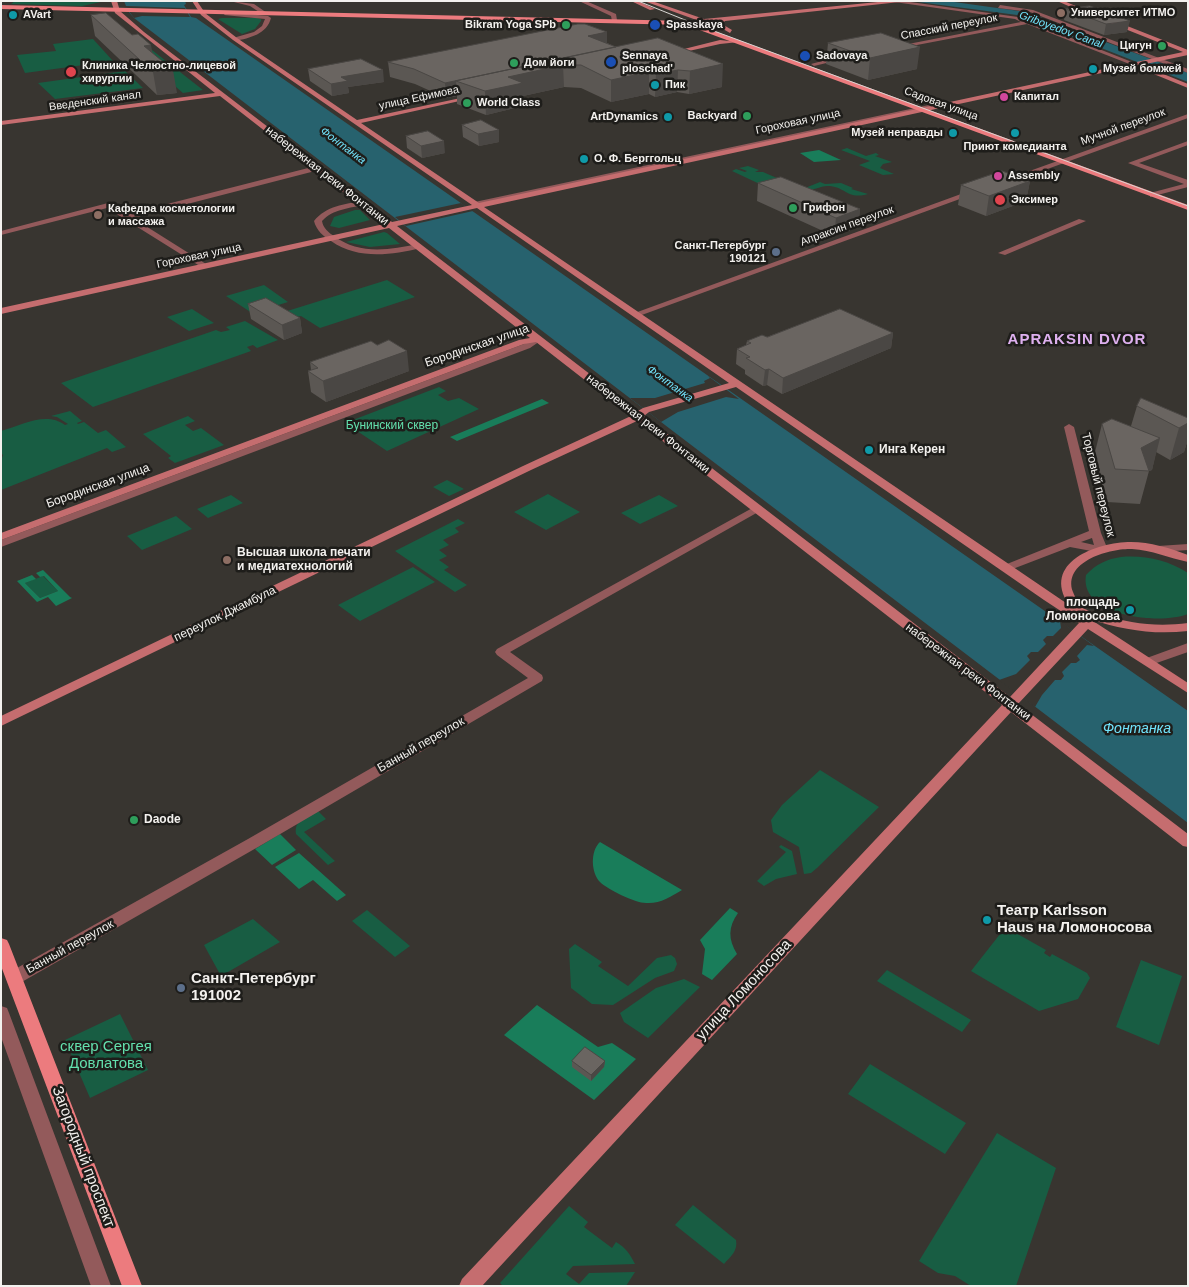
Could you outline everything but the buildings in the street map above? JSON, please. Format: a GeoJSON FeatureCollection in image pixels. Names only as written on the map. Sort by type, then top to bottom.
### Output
{"type":"FeatureCollection","features":[{"type":"Feature","properties":{"kind":"main road"},"geometry":{"type":"LineString","coordinates":[[114,1],[117,11]]}},
{"type":"Feature","properties":{"kind":"main road"},"geometry":{"type":"LineString","coordinates":[[194,1],[202,13],[235,39],[356,122],[471,205],[739,383],[1048,597],[1083,617],[1188,689]]}},
{"type":"Feature","properties":{"kind":"main road"},"geometry":{"type":"LineString","coordinates":[[633,1],[687,22]]}},
{"type":"Feature","properties":{"kind":"main road"},"geometry":{"type":"LineString","coordinates":[[646,1],[738,34]]}},
{"type":"Feature","properties":{"kind":"main road"},"geometry":{"type":"LineString","coordinates":[[1,8],[226,14],[704,22],[907,1]]}},
{"type":"Feature","properties":{"kind":"main road"},"geometry":{"type":"LineString","coordinates":[[1059,1],[1188,52]]}},
{"type":"Feature","properties":{"kind":"main road","name":"набережная реки Фонтанки"},"geometry":{"type":"LineString","coordinates":[[117,11],[316,168],[362,203],[394,222],[418,246],[538,339],[642,413],[756,509],[1014,699],[1188,842]]}},
{"type":"Feature","properties":{"kind":"main road"},"geometry":{"type":"LineString","coordinates":[[202,13],[687,22]]}},
{"type":"Feature","properties":{"kind":"main road"},"geometry":{"type":"LineString","coordinates":[[660,21],[668,19],[664,13]]}},
{"type":"Feature","properties":{"kind":"main road"},"geometry":{"type":"LineString","coordinates":[[726,20],[718,24],[730,31]]}},
{"type":"Feature","properties":{"kind":"main road","name":"Садовая улица"},"geometry":{"type":"LineString","coordinates":[[687,22],[721,39],[786,58],[926,108],[1188,208]]}},
{"type":"Feature","properties":{"kind":"main road"},"geometry":{"type":"LineString","coordinates":[[660,55],[721,39]]}},
{"type":"Feature","properties":{"kind":"main road","name":"Садовая улица"},"geometry":{"type":"LineString","coordinates":[[772,46],[926,108]]}},
{"type":"Feature","properties":{"kind":"main road"},"geometry":{"type":"LineString","coordinates":[[1154,59],[1188,52]]}},
{"type":"Feature","properties":{"kind":"main road","name":"Гороховая улица"},"geometry":{"type":"LineString","coordinates":[[926,108],[1154,59]]}},
{"type":"Feature","properties":{"kind":"main road"},"geometry":{"type":"LineString","coordinates":[[1136,63],[1188,86]]}},
{"type":"Feature","properties":{"kind":"main road","name":"Введенский канал"},"geometry":{"type":"LineString","coordinates":[[1,122],[221,93]]}},
{"type":"Feature","properties":{"kind":"main road","name":"улица Ефимова"},"geometry":{"type":"LineString","coordinates":[[356,122],[483,94]]}},
{"type":"Feature","properties":{"kind":"main road","name":"Садовая улица"},"geometry":{"type":"LineString","coordinates":[[1065,160],[1188,203]]}},
{"type":"Feature","properties":{"kind":"main road","name":"Гороховая улица"},"geometry":{"type":"LineString","coordinates":[[1,310],[200,264],[471,205]]}},
{"type":"Feature","properties":{"kind":"main road","name":"Гороховая улица"},"geometry":{"type":"LineString","coordinates":[[1,304],[200,264]]}},
{"type":"Feature","properties":{"kind":"main road","name":"Бородинская улица"},"geometry":{"type":"LineString","coordinates":[[1,536],[522,342],[538,339]]}},
{"type":"Feature","properties":{"kind":"main road","name":"переулок Джамбула"},"geometry":{"type":"LineString","coordinates":[[1,722],[528,468],[629,422],[642,413],[739,383]]}},
{"type":"Feature","properties":{"kind":"main road"},"geometry":{"type":"LineString","coordinates":[[1188,559],[1158,549],[1127,546],[1102,550],[1080,560],[1069,572],[1066,587],[1083,617],[1135,628],[1162,630],[1188,628]]}},
{"type":"Feature","properties":{"kind":"main road","name":"улица Ломоносова"},"geometry":{"type":"LineString","coordinates":[[469,1286],[1014,699],[1078,634],[1083,617]]}},
{"type":"Feature","properties":{"kind":"main road","name":"Загородный проспект"},"geometry":{"type":"LineString","coordinates":[[1,944],[132,1286]]}},
{"type":"Feature","properties":{"kind":"street"},"geometry":{"type":"LineString","coordinates":[[232,1],[252,6],[264,13]]}},
{"type":"Feature","properties":{"kind":"street"},"geometry":{"type":"LineString","coordinates":[[581,1],[614,15],[614,20]]}},
{"type":"Feature","properties":{"kind":"street"},"geometry":{"type":"LineString","coordinates":[[889,1],[1011,17],[1029,22],[1136,63]]}},
{"type":"Feature","properties":{"kind":"street"},"geometry":{"type":"LineString","coordinates":[[991,6],[1031,11],[1188,71]]}},
{"type":"Feature","properties":{"kind":"street"},"geometry":{"type":"LineString","coordinates":[[226,14],[268,18],[261,29],[251,35],[235,39]]}},
{"type":"Feature","properties":{"kind":"street","name":"Спасский переулок"},"geometry":{"type":"LineString","coordinates":[[893,48],[1029,22]]}},
{"type":"Feature","properties":{"kind":"street"},"geometry":{"type":"LineString","coordinates":[[814,64],[851,56]]}},
{"type":"Feature","properties":{"kind":"street","name":"Гороховая улица"},"geometry":{"type":"LineString","coordinates":[[471,205],[926,108]]}},
{"type":"Feature","properties":{"kind":"street","name":"Мучной переулок"},"geometry":{"type":"LineString","coordinates":[[1065,160],[1188,116]]}},
{"type":"Feature","properties":{"kind":"street"},"geometry":{"type":"LineString","coordinates":[[1188,143],[1132,163],[1188,184]]}},
{"type":"Feature","properties":{"kind":"street"},"geometry":{"type":"LineString","coordinates":[[994,185],[1065,160]]}},
{"type":"Feature","properties":{"kind":"street"},"geometry":{"type":"LineString","coordinates":[[127,217],[316,168]]}},
{"type":"Feature","properties":{"kind":"street"},"geometry":{"type":"LineString","coordinates":[[1153,195],[1188,184]]}},
{"type":"Feature","properties":{"kind":"street","name":"Апраксин переулок"},"geometry":{"type":"LineString","coordinates":[[636,314],[982,190]]}},
{"type":"Feature","properties":{"kind":"street"},"geometry":{"type":"LineString","coordinates":[[362,203],[337,209],[321,217],[318,221],[319,226],[343,247],[360,251],[392,251],[418,246]]}},
{"type":"Feature","properties":{"kind":"street"},"geometry":{"type":"LineString","coordinates":[[1,233],[108,205],[200,264]]}},
{"type":"Feature","properties":{"kind":"street"},"geometry":{"type":"LineString","coordinates":[[1002,253],[1082,221]]}},
{"type":"Feature","properties":{"kind":"street","name":"Бородинская улица"},"geometry":{"type":"LineString","coordinates":[[1,544],[528,346],[538,339]]}},
{"type":"Feature","properties":{"kind":"street","name":"Торговый переулок"},"geometry":{"type":"LineString","coordinates":[[1069,427],[1094,533],[1102,550]]}},
{"type":"Feature","properties":{"kind":"street","name":"Банный переулок"},"geometry":{"type":"LineString","coordinates":[[14,978],[260,839],[536,678],[501,652],[756,509]]}},
{"type":"Feature","properties":{"kind":"street"},"geometry":{"type":"LineString","coordinates":[[1006,568],[1094,533]]}},
{"type":"Feature","properties":{"kind":"street"},"geometry":{"type":"LineString","coordinates":[[1068,544],[1102,550]]}},
{"type":"Feature","properties":{"kind":"street"},"geometry":{"type":"LineString","coordinates":[[1158,549],[1188,547]]}},
{"type":"Feature","properties":{"kind":"street"},"geometry":{"type":"LineString","coordinates":[[1148,662],[1188,647]]}},
{"type":"Feature","properties":{"kind":"street","name":"Загородный проспект"},"geometry":{"type":"LineString","coordinates":[[1,1013],[101,1286]]}},
{"type":"Feature","properties":{"kind":"green space"},"geometry":{"type":"Polygon","coordinates":[[[15,1],[101,2],[82,6],[11,4],[15,1]]]}},
{"type":"Feature","properties":{"kind":"green space"},"geometry":{"type":"Polygon","coordinates":[[[257,18],[261,19],[261,21],[255,29],[242,34],[218,19],[257,18]]]}},
{"type":"Feature","properties":{"kind":"green space"},"geometry":{"type":"Polygon","coordinates":[[[93,39],[113,61],[25,73],[17,55],[56,51],[53,44],[93,39]]]}},
{"type":"Feature","properties":{"kind":"green space"},"geometry":{"type":"Polygon","coordinates":[[[138,39],[203,90],[183,93],[155,69],[138,39]]]}},
{"type":"Feature","properties":{"kind":"green space"},"geometry":{"type":"Polygon","coordinates":[[[125,71],[143,88],[55,99],[38,83],[125,71]]]}},
{"type":"Feature","properties":{"kind":"green space"},"geometry":{"type":"Polygon","coordinates":[[[847,148],[866,156],[876,153],[879,155],[875,156],[892,162],[883,164],[880,168],[894,174],[883,175],[859,165],[870,161],[841,150],[847,148]]]}},
{"type":"Feature","properties":{"kind":"green space"},"geometry":{"type":"Polygon","coordinates":[[[819,150],[841,160],[814,162],[800,153],[819,150]]]}},
{"type":"Feature","properties":{"kind":"green space"},"geometry":{"type":"Polygon","coordinates":[[[748,166],[759,170],[755,172],[763,172],[786,182],[766,187],[732,171],[736,169],[745,172],[747,171],[739,168],[748,166]]]}},
{"type":"Feature","properties":{"kind":"green space"},"geometry":{"type":"Polygon","coordinates":[[[820,182],[825,184],[841,183],[853,188],[851,189],[868,194],[855,195],[829,186],[812,189],[805,188],[820,182]]]}},
{"type":"Feature","properties":{"kind":"green space"},"geometry":{"type":"Polygon","coordinates":[[[360,210],[370,220],[339,228],[330,226],[334,217],[360,210]]]}},
{"type":"Feature","properties":{"kind":"green space"},"geometry":{"type":"Polygon","coordinates":[[[384,232],[400,244],[370,247],[346,242],[384,232]]]}},
{"type":"Feature","properties":{"kind":"green space"},"geometry":{"type":"Polygon","coordinates":[[[387,280],[415,297],[320,328],[301,316],[293,318],[284,312],[387,280]]]}},
{"type":"Feature","properties":{"kind":"green space"},"geometry":{"type":"Polygon","coordinates":[[[264,285],[288,302],[252,313],[226,296],[264,285]]]}},
{"type":"Feature","properties":{"kind":"green space"},"geometry":{"type":"Polygon","coordinates":[[[192,309],[214,323],[189,331],[167,317],[192,309]]]}},
{"type":"Feature","properties":{"kind":"green space"},"geometry":{"type":"Polygon","coordinates":[[[245,321],[278,340],[257,348],[253,345],[247,347],[251,351],[93,407],[61,383],[216,330],[221,332],[230,330],[226,327],[245,321]]]}},
{"type":"Feature","properties":{"kind":"green space","name":"Бунинский сквер"},"geometry":{"type":"Polygon","coordinates":[[[439,387],[446,391],[438,395],[448,401],[459,398],[479,409],[387,451],[345,423],[439,387]]]}},
{"type":"Feature","properties":{"kind":"green space"},"geometry":{"type":"Polygon","coordinates":[[[542,399],[549,403],[457,441],[450,437],[542,399]]]}},
{"type":"Feature","properties":{"kind":"green space"},"geometry":{"type":"Polygon","coordinates":[[[70,411],[82,421],[78,424],[84,422],[98,433],[106,430],[126,447],[112,452],[107,448],[1,490],[1,461],[3,455],[1,453],[1,431],[42,419],[58,421],[65,425],[68,424],[57,417],[51,416],[70,411]]]}},
{"type":"Feature","properties":{"kind":"green space"},"geometry":{"type":"Polygon","coordinates":[[[188,416],[195,421],[185,425],[193,431],[201,428],[224,445],[175,463],[168,458],[171,456],[143,434],[188,416]]]}},
{"type":"Feature","properties":{"kind":"green space"},"geometry":{"type":"Polygon","coordinates":[[[447,480],[464,489],[449,496],[433,487],[447,480]]]}},
{"type":"Feature","properties":{"kind":"green space"},"geometry":{"type":"Polygon","coordinates":[[[548,494],[580,512],[546,530],[514,512],[548,494]]]}},
{"type":"Feature","properties":{"kind":"green space"},"geometry":{"type":"Polygon","coordinates":[[[231,495],[243,503],[208,518],[197,509],[231,495]]]}},
{"type":"Feature","properties":{"kind":"green space"},"geometry":{"type":"Polygon","coordinates":[[[659,495],[678,506],[640,524],[621,513],[659,495]]]}},
{"type":"Feature","properties":{"kind":"green space"},"geometry":{"type":"Polygon","coordinates":[[[176,516],[192,529],[142,550],[127,536],[176,516]]]}},
{"type":"Feature","properties":{"kind":"green space"},"geometry":{"type":"Polygon","coordinates":[[[458,519],[465,523],[455,528],[459,532],[443,540],[449,545],[439,550],[447,556],[439,560],[449,567],[444,570],[467,585],[455,592],[395,551],[458,519]]]}},
{"type":"Feature","properties":{"kind":"green space"},"geometry":{"type":"Polygon","coordinates":[[[1121,557],[1156,559],[1188,573],[1188,614],[1175,617],[1142,618],[1108,609],[1095,600],[1087,589],[1086,575],[1102,563],[1121,557]]]}},
{"type":"Feature","properties":{"kind":"green space"},"geometry":{"type":"Polygon","coordinates":[[[413,567],[435,582],[360,621],[338,605],[413,567]]]}},
{"type":"Feature","properties":{"kind":"green space"},"geometry":{"type":"Polygon","coordinates":[[[43,570],[72,598],[56,606],[48,597],[37,602],[17,581],[32,575],[36,579],[25,583],[40,598],[58,591],[44,576],[40,577],[36,573],[43,570]]]}},
{"type":"Feature","properties":{"kind":"green space"},"geometry":{"type":"Polygon","coordinates":[[[43,576],[58,591],[40,598],[25,583],[43,576]]]}},
{"type":"Feature","properties":{"kind":"green space"},"geometry":{"type":"Polygon","coordinates":[[[820,770],[879,807],[817,868],[811,873],[804,874],[799,847],[773,832],[771,820],[782,805],[820,770]]]}},
{"type":"Feature","properties":{"kind":"green space"},"geometry":{"type":"Polygon","coordinates":[[[317,810],[326,819],[304,832],[335,861],[328,865],[296,834],[299,822],[317,810]]]}},
{"type":"Feature","properties":{"kind":"green space"},"geometry":{"type":"Polygon","coordinates":[[[280,834],[296,850],[272,865],[255,849],[280,834]]]}},
{"type":"Feature","properties":{"kind":"green space"},"geometry":{"type":"Polygon","coordinates":[[[600,842],[682,890],[660,901],[646,903],[628,898],[609,888],[600,882],[593,868],[593,856],[600,842]]]}},
{"type":"Feature","properties":{"kind":"green space"},"geometry":{"type":"Polygon","coordinates":[[[781,845],[792,851],[797,874],[776,879],[764,886],[757,881],[786,852],[779,847],[781,845]]]}},
{"type":"Feature","properties":{"kind":"green space"},"geometry":{"type":"Polygon","coordinates":[[[299,853],[346,895],[337,901],[313,880],[299,889],[275,867],[299,853]]]}},
{"type":"Feature","properties":{"kind":"green space"},"geometry":{"type":"Polygon","coordinates":[[[730,908],[738,913],[732,923],[730,933],[737,954],[712,980],[702,974],[705,949],[700,940],[730,908]]]}},
{"type":"Feature","properties":{"kind":"green space"},"geometry":{"type":"Polygon","coordinates":[[[367,910],[410,946],[395,957],[352,921],[367,910]]]}},
{"type":"Feature","properties":{"kind":"green space"},"geometry":{"type":"Polygon","coordinates":[[[253,919],[280,942],[221,976],[204,945],[253,919]]]}},
{"type":"Feature","properties":{"kind":"green space"},"geometry":{"type":"Polygon","coordinates":[[[1007,928],[1046,950],[1044,953],[1050,957],[1052,954],[1087,973],[1090,978],[1078,999],[1039,1011],[971,971],[1004,929],[1007,928]]]}},
{"type":"Feature","properties":{"kind":"green space"},"geometry":{"type":"Polygon","coordinates":[[[575,944],[602,962],[598,966],[628,986],[657,958],[671,955],[675,958],[677,964],[674,971],[655,978],[613,1005],[592,1004],[571,988],[569,949],[575,944]]]}},
{"type":"Feature","properties":{"kind":"green space"},"geometry":{"type":"Polygon","coordinates":[[[1141,960],[1182,976],[1159,1045],[1116,1027],[1141,960]]]}},
{"type":"Feature","properties":{"kind":"green space"},"geometry":{"type":"Polygon","coordinates":[[[887,970],[971,1020],[962,1032],[877,981],[887,970]]]}},
{"type":"Feature","properties":{"kind":"green space"},"geometry":{"type":"Polygon","coordinates":[[[684,979],[700,987],[648,1038],[624,1022],[620,1013],[656,988],[684,979]]]}},
{"type":"Feature","properties":{"kind":"green space"},"geometry":{"type":"Polygon","coordinates":[[[537,1005],[598,1047],[612,1043],[636,1059],[594,1100],[504,1035],[537,1005]]]}},
{"type":"Feature","properties":{"kind":"green space","name":"сквер Сергея Довлатова"},"geometry":{"type":"Polygon","coordinates":[[[120,1014],[148,1070],[90,1098],[65,1040],[120,1014]]]}},
{"type":"Feature","properties":{"kind":"green space"},"geometry":{"type":"Polygon","coordinates":[[[870,1064],[966,1123],[945,1154],[848,1094],[870,1064]]]}},
{"type":"Feature","properties":{"kind":"green space"},"geometry":{"type":"Polygon","coordinates":[[[997,1133],[1056,1168],[1016,1286],[971,1286],[955,1276],[938,1273],[919,1261],[997,1133]]]}},
{"type":"Feature","properties":{"kind":"green space"},"geometry":{"type":"Polygon","coordinates":[[[693,1205],[736,1240],[735,1250],[724,1264],[675,1225],[693,1205]]]}},
{"type":"Feature","properties":{"kind":"green space"},"geometry":{"type":"Polygon","coordinates":[[[569,1206],[588,1222],[584,1227],[612,1248],[616,1242],[619,1244],[635,1264],[573,1266],[566,1274],[579,1284],[589,1273],[635,1272],[626,1286],[503,1286],[500,1283],[569,1206]]]}},
{"type":"Feature","properties":{"kind":"water","name":"Фонтанка"},"geometry":{"type":"Polygon","coordinates":[[[124,1],[185,1],[186,4],[184,5],[191,17],[196,18],[1188,711],[1188,823],[134,18],[128,11],[124,1]]]}},
{"type":"Feature","properties":{"kind":"water","name":"Griboyedov Canal"},"geometry":{"type":"Polygon","coordinates":[[[911,1],[947,1],[1026,12],[1188,73],[1188,82],[1017,15],[911,1]]]}},
{"type":"Feature","properties":{"kind":"pier"},"geometry":{"type":"Polygon","coordinates":[[[125,6],[185,8],[190,17],[142,16],[134,18],[125,6]]]}},
{"type":"Feature","properties":{"kind":"pier"},"geometry":{"type":"Polygon","coordinates":[[[461,203],[473,211],[406,226],[395,217],[461,203]]]}},
{"type":"Feature","properties":{"kind":"pier"},"geometry":{"type":"Polygon","coordinates":[[[708,376],[739,399],[726,397],[678,412],[661,422],[630,398],[655,398],[705,383],[704,381],[710,378],[708,376]]]}},
{"type":"Feature","properties":{"kind":"pier"},"geometry":{"type":"Polygon","coordinates":[[[1060,621],[1094,646],[1087,645],[1077,656],[1080,660],[1076,663],[1071,663],[1062,672],[1064,676],[1061,680],[1055,680],[1042,695],[1035,707],[999,680],[1016,674],[1030,660],[1027,656],[1031,652],[1038,652],[1046,644],[1043,640],[1047,636],[1053,636],[1061,628],[1060,621]]]}},
{"type":"Feature","properties":{"kind":"tram line"},"geometry":{"type":"LineString","coordinates":[[638,1],[695,24],[1188,206]]}},
{"type":"Feature","properties":{"kind":"place","name":"Университет ИТМО"},"geometry":{"type":"Point","coordinates":[1061,13]}},
{"type":"Feature","properties":{"kind":"place","name":"AVart"},"geometry":{"type":"Point","coordinates":[13,15]}},
{"type":"Feature","properties":{"kind":"place","name":"Bikram Yoga SPb"},"geometry":{"type":"Point","coordinates":[566,25]}},
{"type":"Feature","properties":{"kind":"place","name":"Spasskaya"},"geometry":{"type":"Point","coordinates":[655,25]}},
{"type":"Feature","properties":{"kind":"place","name":"Цигун"},"geometry":{"type":"Point","coordinates":[1162,46]}},
{"type":"Feature","properties":{"kind":"place","name":"Sadovaya"},"geometry":{"type":"Point","coordinates":[805,56]}},
{"type":"Feature","properties":{"kind":"place","name":"Sennaya ploschad'"},"geometry":{"type":"Point","coordinates":[611,62]}},
{"type":"Feature","properties":{"kind":"place","name":"Дом йоги"},"geometry":{"type":"Point","coordinates":[514,63]}},
{"type":"Feature","properties":{"kind":"place","name":"Музей бомжей"},"geometry":{"type":"Point","coordinates":[1093,69]}},
{"type":"Feature","properties":{"kind":"place","name":"Клиника Челюстно-лицевой хирургии"},"geometry":{"type":"Point","coordinates":[71,72]}},
{"type":"Feature","properties":{"kind":"place","name":"Пик"},"geometry":{"type":"Point","coordinates":[655,85]}},
{"type":"Feature","properties":{"kind":"place","name":"Капитал"},"geometry":{"type":"Point","coordinates":[1004,97]}},
{"type":"Feature","properties":{"kind":"place","name":"World Class"},"geometry":{"type":"Point","coordinates":[467,103]}},
{"type":"Feature","properties":{"kind":"place","name":"Backyard"},"geometry":{"type":"Point","coordinates":[747,116]}},
{"type":"Feature","properties":{"kind":"place","name":"ArtDynamics"},"geometry":{"type":"Point","coordinates":[668,117]}},
{"type":"Feature","properties":{"kind":"place","name":"Музей неправды"},"geometry":{"type":"Point","coordinates":[953,133]}},
{"type":"Feature","properties":{"kind":"place","name":"Приют комедианта"},"geometry":{"type":"Point","coordinates":[1015,133]}},
{"type":"Feature","properties":{"kind":"place","name":"О. Ф. Берггольц"},"geometry":{"type":"Point","coordinates":[584,159]}},
{"type":"Feature","properties":{"kind":"place","name":"Assembly"},"geometry":{"type":"Point","coordinates":[998,176]}},
{"type":"Feature","properties":{"kind":"place","name":"Эксимер"},"geometry":{"type":"Point","coordinates":[1000,200]}},
{"type":"Feature","properties":{"kind":"place","name":"Грифон"},"geometry":{"type":"Point","coordinates":[793,208]}},
{"type":"Feature","properties":{"kind":"place","name":"Кафедра косметологии и массажа"},"geometry":{"type":"Point","coordinates":[98,215]}},
{"type":"Feature","properties":{"kind":"place","name":"Санкт-Петербург 190121"},"geometry":{"type":"Point","coordinates":[776,252]}},
{"type":"Feature","properties":{"kind":"place","name":"Инга Керен"},"geometry":{"type":"Point","coordinates":[869,450]}},
{"type":"Feature","properties":{"kind":"place","name":"Высшая школа печати и медиатехнологий"},"geometry":{"type":"Point","coordinates":[227,560]}},
{"type":"Feature","properties":{"kind":"place","name":"площадь Ломоносова"},"geometry":{"type":"Point","coordinates":[1130,610]}},
{"type":"Feature","properties":{"kind":"place","name":"Daode"},"geometry":{"type":"Point","coordinates":[134,820]}},
{"type":"Feature","properties":{"kind":"place","name":"Театр Karlsson Haus на Ломоносова"},"geometry":{"type":"Point","coordinates":[987,920]}},
{"type":"Feature","properties":{"kind":"place","name":"Санкт-Петербург 191002"},"geometry":{"type":"Point","coordinates":[181,988]}},
{"type":"Feature","properties":{"kind":"district","name":"APRAKSIN DVOR"},"geometry":{"type":"Point","coordinates":[1077,340]}}]}
